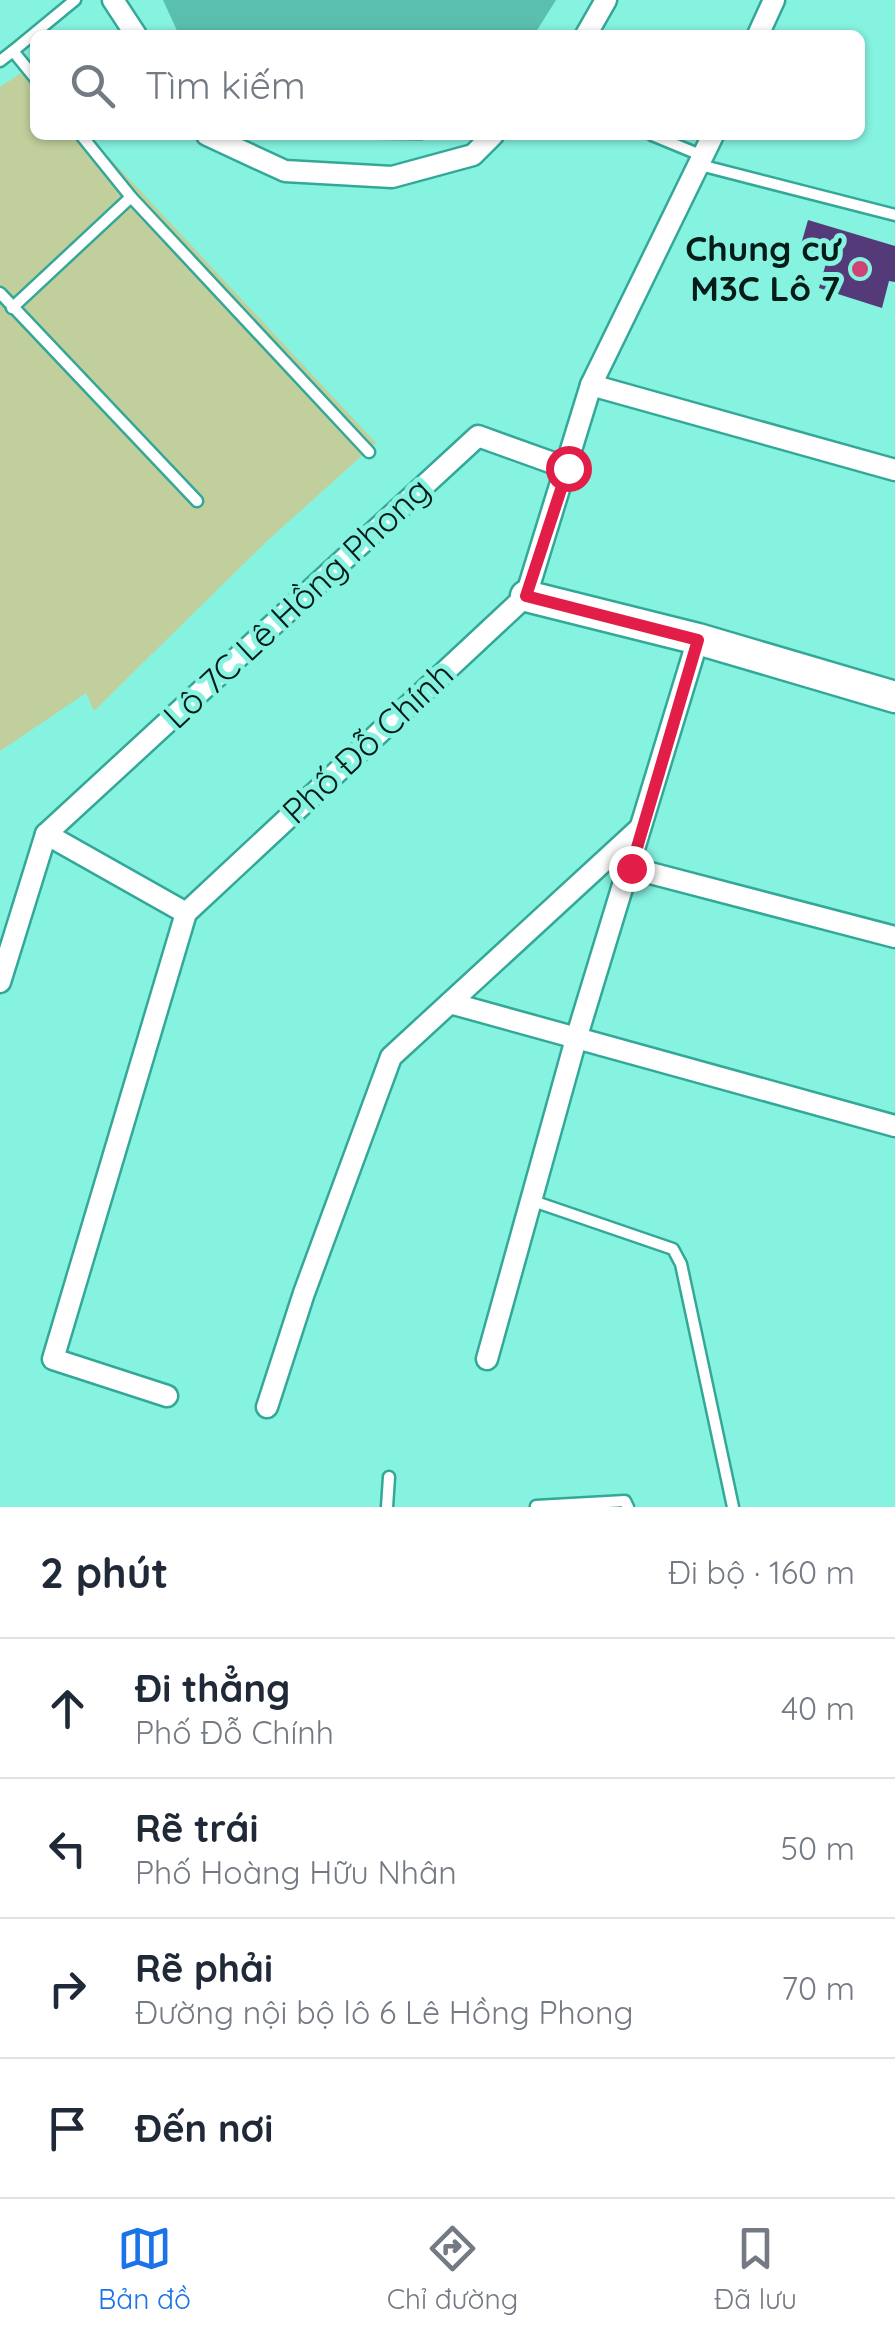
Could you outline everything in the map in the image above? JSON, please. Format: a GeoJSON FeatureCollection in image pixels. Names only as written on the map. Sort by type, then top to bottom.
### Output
{"type":"FeatureCollection","features":[{"type":"Feature","properties":{"kind":"street"},"geometry":{"type":"LineString","coordinates":[[113,0],[133,30]]}},
{"type":"Feature","properties":{"kind":"street"},"geometry":{"type":"LineString","coordinates":[[589,30],[606,0]]}},
{"type":"Feature","properties":{"kind":"street"},"geometry":{"type":"LineString","coordinates":[[760,30],[774,0]]}},
{"type":"Feature","properties":{"kind":"street"},"geometry":{"type":"LineString","coordinates":[[218,140],[285,171],[392,177],[473,155],[488,140]]}},
{"type":"Feature","properties":{"kind":"street","name":"Phố Đỗ Chính"},"geometry":{"type":"LineString","coordinates":[[186,913],[526,596],[592,385],[708,146]]}},
{"type":"Feature","properties":{"kind":"street"},"geometry":{"type":"LineString","coordinates":[[592,385],[895,470]]}},
{"type":"Feature","properties":{"kind":"street","name":"Lô 7C Lê Hồng Phong"},"geometry":{"type":"LineString","coordinates":[[46,834],[478,436],[568,468]]}},
{"type":"Feature","properties":{"kind":"street"},"geometry":{"type":"LineString","coordinates":[[526,596],[895,697]]}},
{"type":"Feature","properties":{"kind":"street"},"geometry":{"type":"LineString","coordinates":[[487,1359],[576,1039],[698,640]]}},
{"type":"Feature","properties":{"kind":"street"},"geometry":{"type":"LineString","coordinates":[[266,1407],[392,1057],[641,827]]}},
{"type":"Feature","properties":{"kind":"street"},"geometry":{"type":"LineString","coordinates":[[0,982],[46,834],[186,913],[53,1359],[167,1396]]}},
{"type":"Feature","properties":{"kind":"street"},"geometry":{"type":"LineString","coordinates":[[631,868],[895,937]]}},
{"type":"Feature","properties":{"kind":"street"},"geometry":{"type":"LineString","coordinates":[[450,1003],[895,1126]]}},
{"type":"Feature","properties":{"kind":"lane"},"geometry":{"type":"LineString","coordinates":[[37,30],[74,0]]}},
{"type":"Feature","properties":{"kind":"lane"},"geometry":{"type":"LineString","coordinates":[[0,61],[30,36]]}},
{"type":"Feature","properties":{"kind":"lane"},"geometry":{"type":"LineString","coordinates":[[13,50],[30,72]]}},
{"type":"Feature","properties":{"kind":"lane"},"geometry":{"type":"LineString","coordinates":[[85,140],[130,197],[369,452]]}},
{"type":"Feature","properties":{"kind":"lane"},"geometry":{"type":"LineString","coordinates":[[677,140],[708,146],[895,215]]}},
{"type":"Feature","properties":{"kind":"lane"},"geometry":{"type":"LineString","coordinates":[[12,308],[130,197]]}},
{"type":"Feature","properties":{"kind":"lane"},"geometry":{"type":"LineString","coordinates":[[0,293],[197,501]]}},
{"type":"Feature","properties":{"kind":"lane"},"geometry":{"type":"LineString","coordinates":[[533,1202],[673,1249],[681,1264],[733,1507]]}},
{"type":"Feature","properties":{"kind":"lane"},"geometry":{"type":"LineString","coordinates":[[386,1507],[389,1477]]}},
{"type":"Feature","properties":{"kind":"lane"},"geometry":{"type":"LineString","coordinates":[[536,1506],[626,1501],[628,1507]]}},
{"type":"Feature","properties":{"kind":"green space"},"geometry":{"type":"Polygon","coordinates":[[[27,69],[30,140],[93,140],[376,443],[267,541],[94,711],[86,693],[0,751],[0,87],[27,69]]]}},
{"type":"Feature","properties":{"kind":"water"},"geometry":{"type":"Polygon","coordinates":[[[163,0],[556,0],[537,30],[177,30],[163,0]]]}},
{"type":"Feature","properties":{"kind":"building","name":"Chung cư M3C Lô 7"},"geometry":{"type":"Polygon","coordinates":[[[808,220],[895,246],[895,282],[889,281],[882,308],[819,288],[828,256],[800,248],[808,220]]]}},
{"type":"Feature","properties":{"kind":"place","name":"Chung cư M3C Lô 7"},"geometry":{"type":"Point","coordinates":[860,269]}},
{"type":"Feature","properties":{"kind":"route"},"geometry":{"type":"LineString","coordinates":[[568,468],[526,596],[698,640],[631,868]]}}]}
